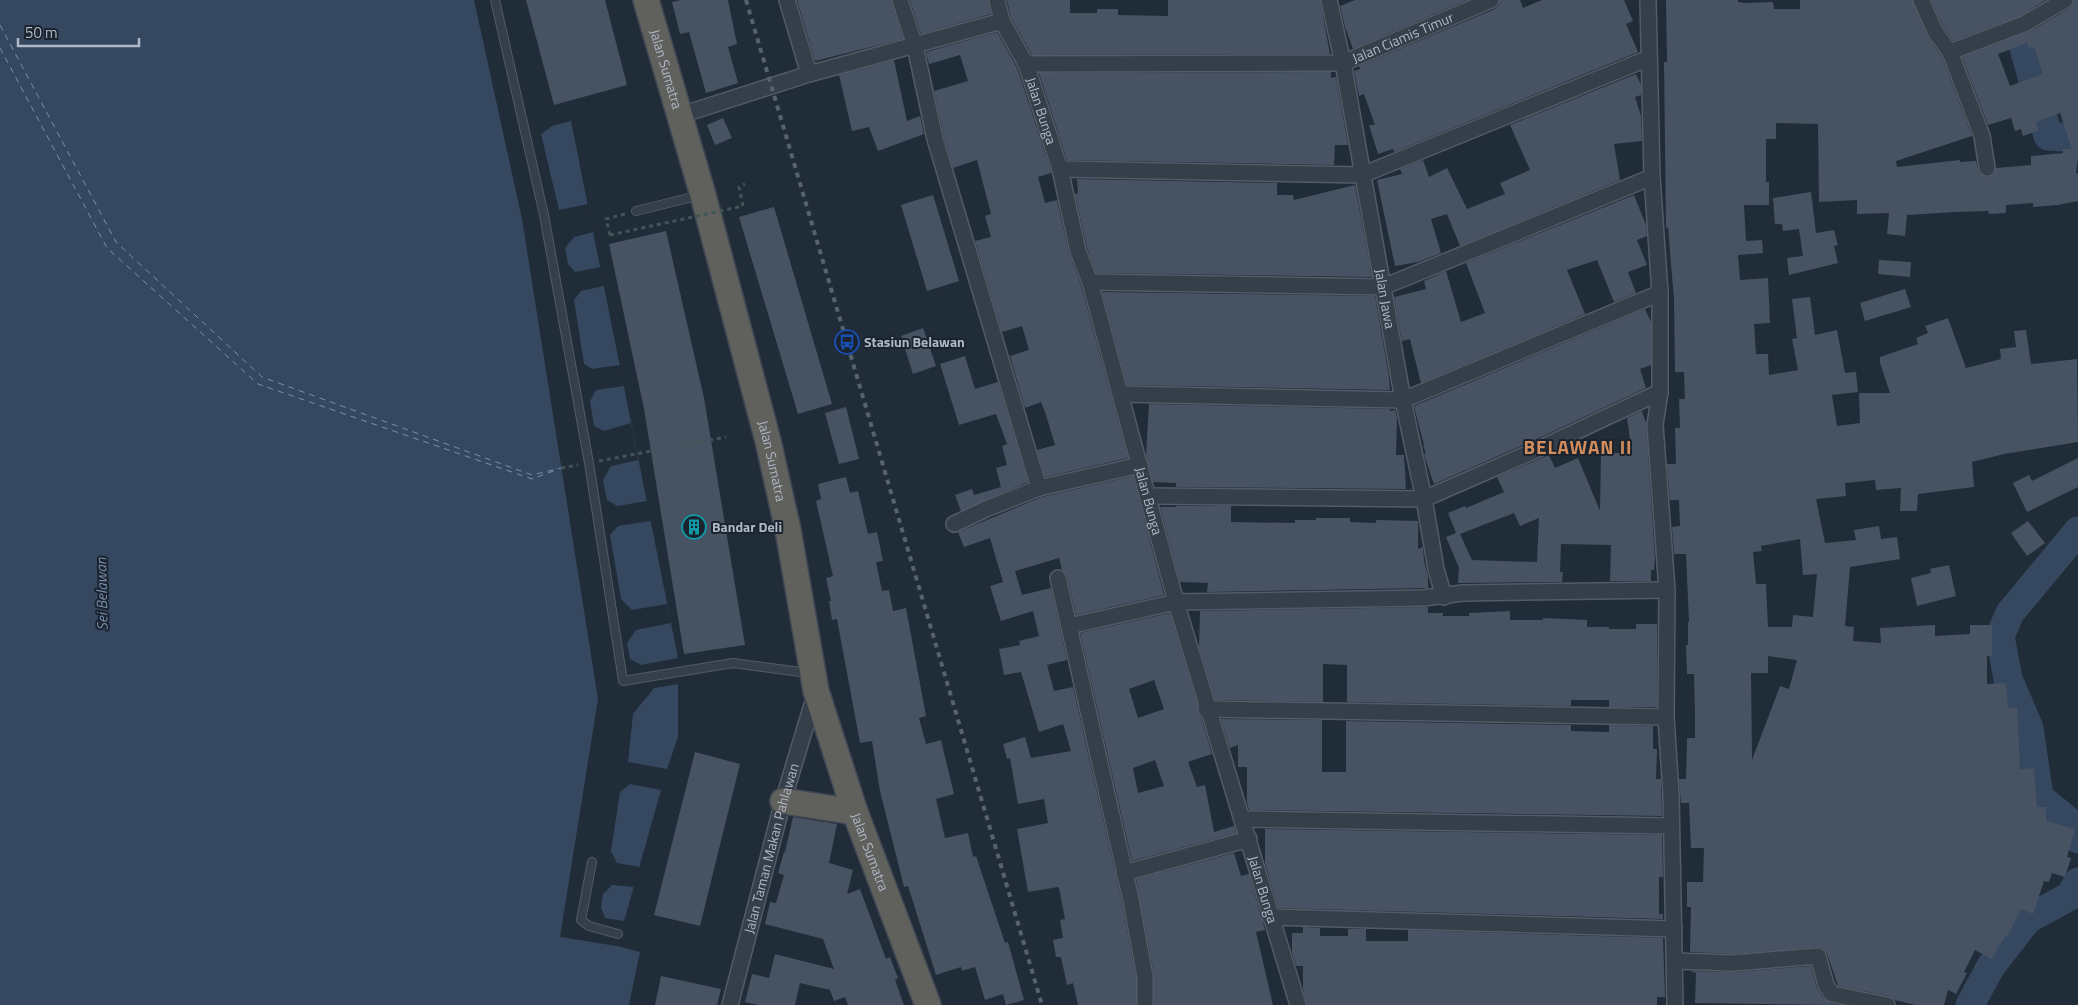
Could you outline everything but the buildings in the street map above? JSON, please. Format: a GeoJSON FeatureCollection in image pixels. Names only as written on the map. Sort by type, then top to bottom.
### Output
{"type":"FeatureCollection","features":[{"type":"Feature","properties":{"kind":"highway","name":"Jalan Sumatra"},"geometry":{"type":"LineString","coordinates":[[646,0],[681,115],[768,441],[788,530],[815,682],[855,812],[928,1005]]}},
{"type":"Feature","properties":{"kind":"highway"},"geometry":{"type":"LineString","coordinates":[[783,801],[855,812]]}},
{"type":"Feature","properties":{"kind":"street"},"geometry":{"type":"LineString","coordinates":[[788,0],[810,74]]}},
{"type":"Feature","properties":{"kind":"street"},"geometry":{"type":"LineString","coordinates":[[900,0],[915,46],[935,139],[1039,488]]}},
{"type":"Feature","properties":{"kind":"street","name":"Jalan Bunga"},"geometry":{"type":"LineString","coordinates":[[997,0],[1002,21],[1026,64],[1060,169],[1078,251],[1090,282],[1206,709],[1249,840],[1270,917],[1298,1005]]}},
{"type":"Feature","properties":{"kind":"street","name":"Jalan Jawa"},"geometry":{"type":"LineString","coordinates":[[1329,0],[1343,64],[1403,400],[1424,499],[1436,569],[1444,597]]}},
{"type":"Feature","properties":{"kind":"street","name":"Jalan Ciamis Timur"},"geometry":{"type":"LineString","coordinates":[[1343,64],[1491,0]]}},
{"type":"Feature","properties":{"kind":"street"},"geometry":{"type":"LineString","coordinates":[[1648,0],[1652,177],[1660,293],[1660,392],[1655,425],[1667,590],[1666,717],[1671,794],[1670,826],[1675,1005]]}},
{"type":"Feature","properties":{"kind":"street"},"geometry":{"type":"LineString","coordinates":[[1921,0],[1936,33],[1950,52],[1982,136],[1987,168]]}},
{"type":"Feature","properties":{"kind":"street"},"geometry":{"type":"LineString","coordinates":[[1950,52],[2018,27],[2065,0]]}},
{"type":"Feature","properties":{"kind":"street"},"geometry":{"type":"LineString","coordinates":[[681,115],[810,74],[1002,21]]}},
{"type":"Feature","properties":{"kind":"street"},"geometry":{"type":"LineString","coordinates":[[1060,169],[1362,175],[1650,58]]}},
{"type":"Feature","properties":{"kind":"street"},"geometry":{"type":"LineString","coordinates":[[1026,64],[1343,64]]}},
{"type":"Feature","properties":{"kind":"street"},"geometry":{"type":"LineString","coordinates":[[1090,282],[1383,287],[1652,177]]}},
{"type":"Feature","properties":{"kind":"street"},"geometry":{"type":"LineString","coordinates":[[1120,394],[1403,400],[1660,293]]}},
{"type":"Feature","properties":{"kind":"street"},"geometry":{"type":"LineString","coordinates":[[1148,496],[1424,499],[1660,392]]}},
{"type":"Feature","properties":{"kind":"street"},"geometry":{"type":"LineString","coordinates":[[954,524],[1039,488],[1140,465]]}},
{"type":"Feature","properties":{"kind":"street"},"geometry":{"type":"LineString","coordinates":[[1058,578],[1124,873],[1145,977],[1146,1005]]}},
{"type":"Feature","properties":{"kind":"street"},"geometry":{"type":"LineString","coordinates":[[1068,626],[1176,602],[1444,597],[1463,593],[1667,590]]}},
{"type":"Feature","properties":{"kind":"street","name":"Jalan Taman Makan Pahlawan"},"geometry":{"type":"LineString","coordinates":[[730,1005],[815,682]]}},
{"type":"Feature","properties":{"kind":"street"},"geometry":{"type":"LineString","coordinates":[[1206,709],[1666,717]]}},
{"type":"Feature","properties":{"kind":"street"},"geometry":{"type":"LineString","coordinates":[[1242,819],[1670,826]]}},
{"type":"Feature","properties":{"kind":"street"},"geometry":{"type":"LineString","coordinates":[[1124,873],[1249,840]]}},
{"type":"Feature","properties":{"kind":"street"},"geometry":{"type":"LineString","coordinates":[[1270,917],[1674,929]]}},
{"type":"Feature","properties":{"kind":"street"},"geometry":{"type":"LineString","coordinates":[[1675,961],[1733,963],[1818,956],[1826,985],[1832,994],[1887,1005]]}},
{"type":"Feature","properties":{"kind":"lane"},"geometry":{"type":"LineString","coordinates":[[495,0],[544,215],[589,463],[623,681],[733,663],[815,682]]}},
{"type":"Feature","properties":{"kind":"lane"},"geometry":{"type":"LineString","coordinates":[[636,211],[703,195]]}},
{"type":"Feature","properties":{"kind":"lane"},"geometry":{"type":"LineString","coordinates":[[592,862],[581,920],[589,926],[618,934]]}},
{"type":"Feature","properties":{"kind":"path"},"geometry":{"type":"LineString","coordinates":[[636,211],[606,219],[610,235],[743,206],[739,186],[745,184]]}},
{"type":"Feature","properties":{"kind":"path"},"geometry":{"type":"LineString","coordinates":[[561,468],[726,437]]}},
{"type":"Feature","properties":{"kind":"water","name":"Sei Belawan"},"geometry":{"type":"Polygon","coordinates":[[[0,0],[535,0],[571,121],[678,658],[678,737],[667,769],[617,946],[640,952],[629,1005],[0,1005],[0,0]]]}},
{"type":"Feature","properties":{"kind":"pier"},"geometry":{"type":"Polygon","coordinates":[[[474,0],[535,0],[571,121],[552,126],[541,134],[559,210],[588,204],[594,232],[574,237],[565,248],[568,264],[575,272],[601,267],[604,286],[581,291],[574,300],[584,364],[592,369],[620,365],[624,386],[596,390],[590,401],[594,426],[604,431],[631,423],[638,460],[611,466],[603,480],[607,500],[617,506],[647,501],[651,521],[618,526],[610,535],[621,599],[632,610],[667,604],[671,623],[636,630],[627,643],[630,659],[641,665],[678,658],[679,684],[654,688],[633,714],[628,762],[667,769],[661,790],[630,784],[620,792],[611,851],[617,863],[640,867],[634,887],[612,885],[603,894],[601,907],[605,918],[624,921],[617,946],[560,937],[598,699],[522,219],[474,0]]]}},
{"type":"Feature","properties":{"kind":"waterway"},"geometry":{"type":"LineString","coordinates":[[2011,0],[2048,136],[2078,138]]}},
{"type":"Feature","properties":{"kind":"waterway"},"geometry":{"type":"LineString","coordinates":[[2078,531],[2010,613],[2000,636],[2008,679],[2029,728],[2039,797],[2076,827],[2078,839]]}},
{"type":"Feature","properties":{"kind":"waterway"},"geometry":{"type":"LineString","coordinates":[[1970,1005],[1991,966],[2028,919],[2070,896],[2078,882]]}},
{"type":"Feature","properties":{"kind":"ferry route"},"geometry":{"type":"LineString","coordinates":[[0,25],[116,242],[262,377],[532,475],[561,468]]}},
{"type":"Feature","properties":{"kind":"ferry route"},"geometry":{"type":"LineString","coordinates":[[0,48],[107,248],[258,384],[532,479],[556,470]]}},
{"type":"Feature","properties":{"kind":"railway"},"geometry":{"type":"LineString","coordinates":[[746,0],[1042,1005]]}},
{"type":"Feature","properties":{"kind":"place","name":"Stasiun Belawan"},"geometry":{"type":"Point","coordinates":[847,342]}},
{"type":"Feature","properties":{"kind":"place","name":"Bandar Deli"},"geometry":{"type":"Point","coordinates":[694,527]}},
{"type":"Feature","properties":{"kind":"district","name":"BELAWAN II"},"geometry":{"type":"Point","coordinates":[1578,447]}}]}
